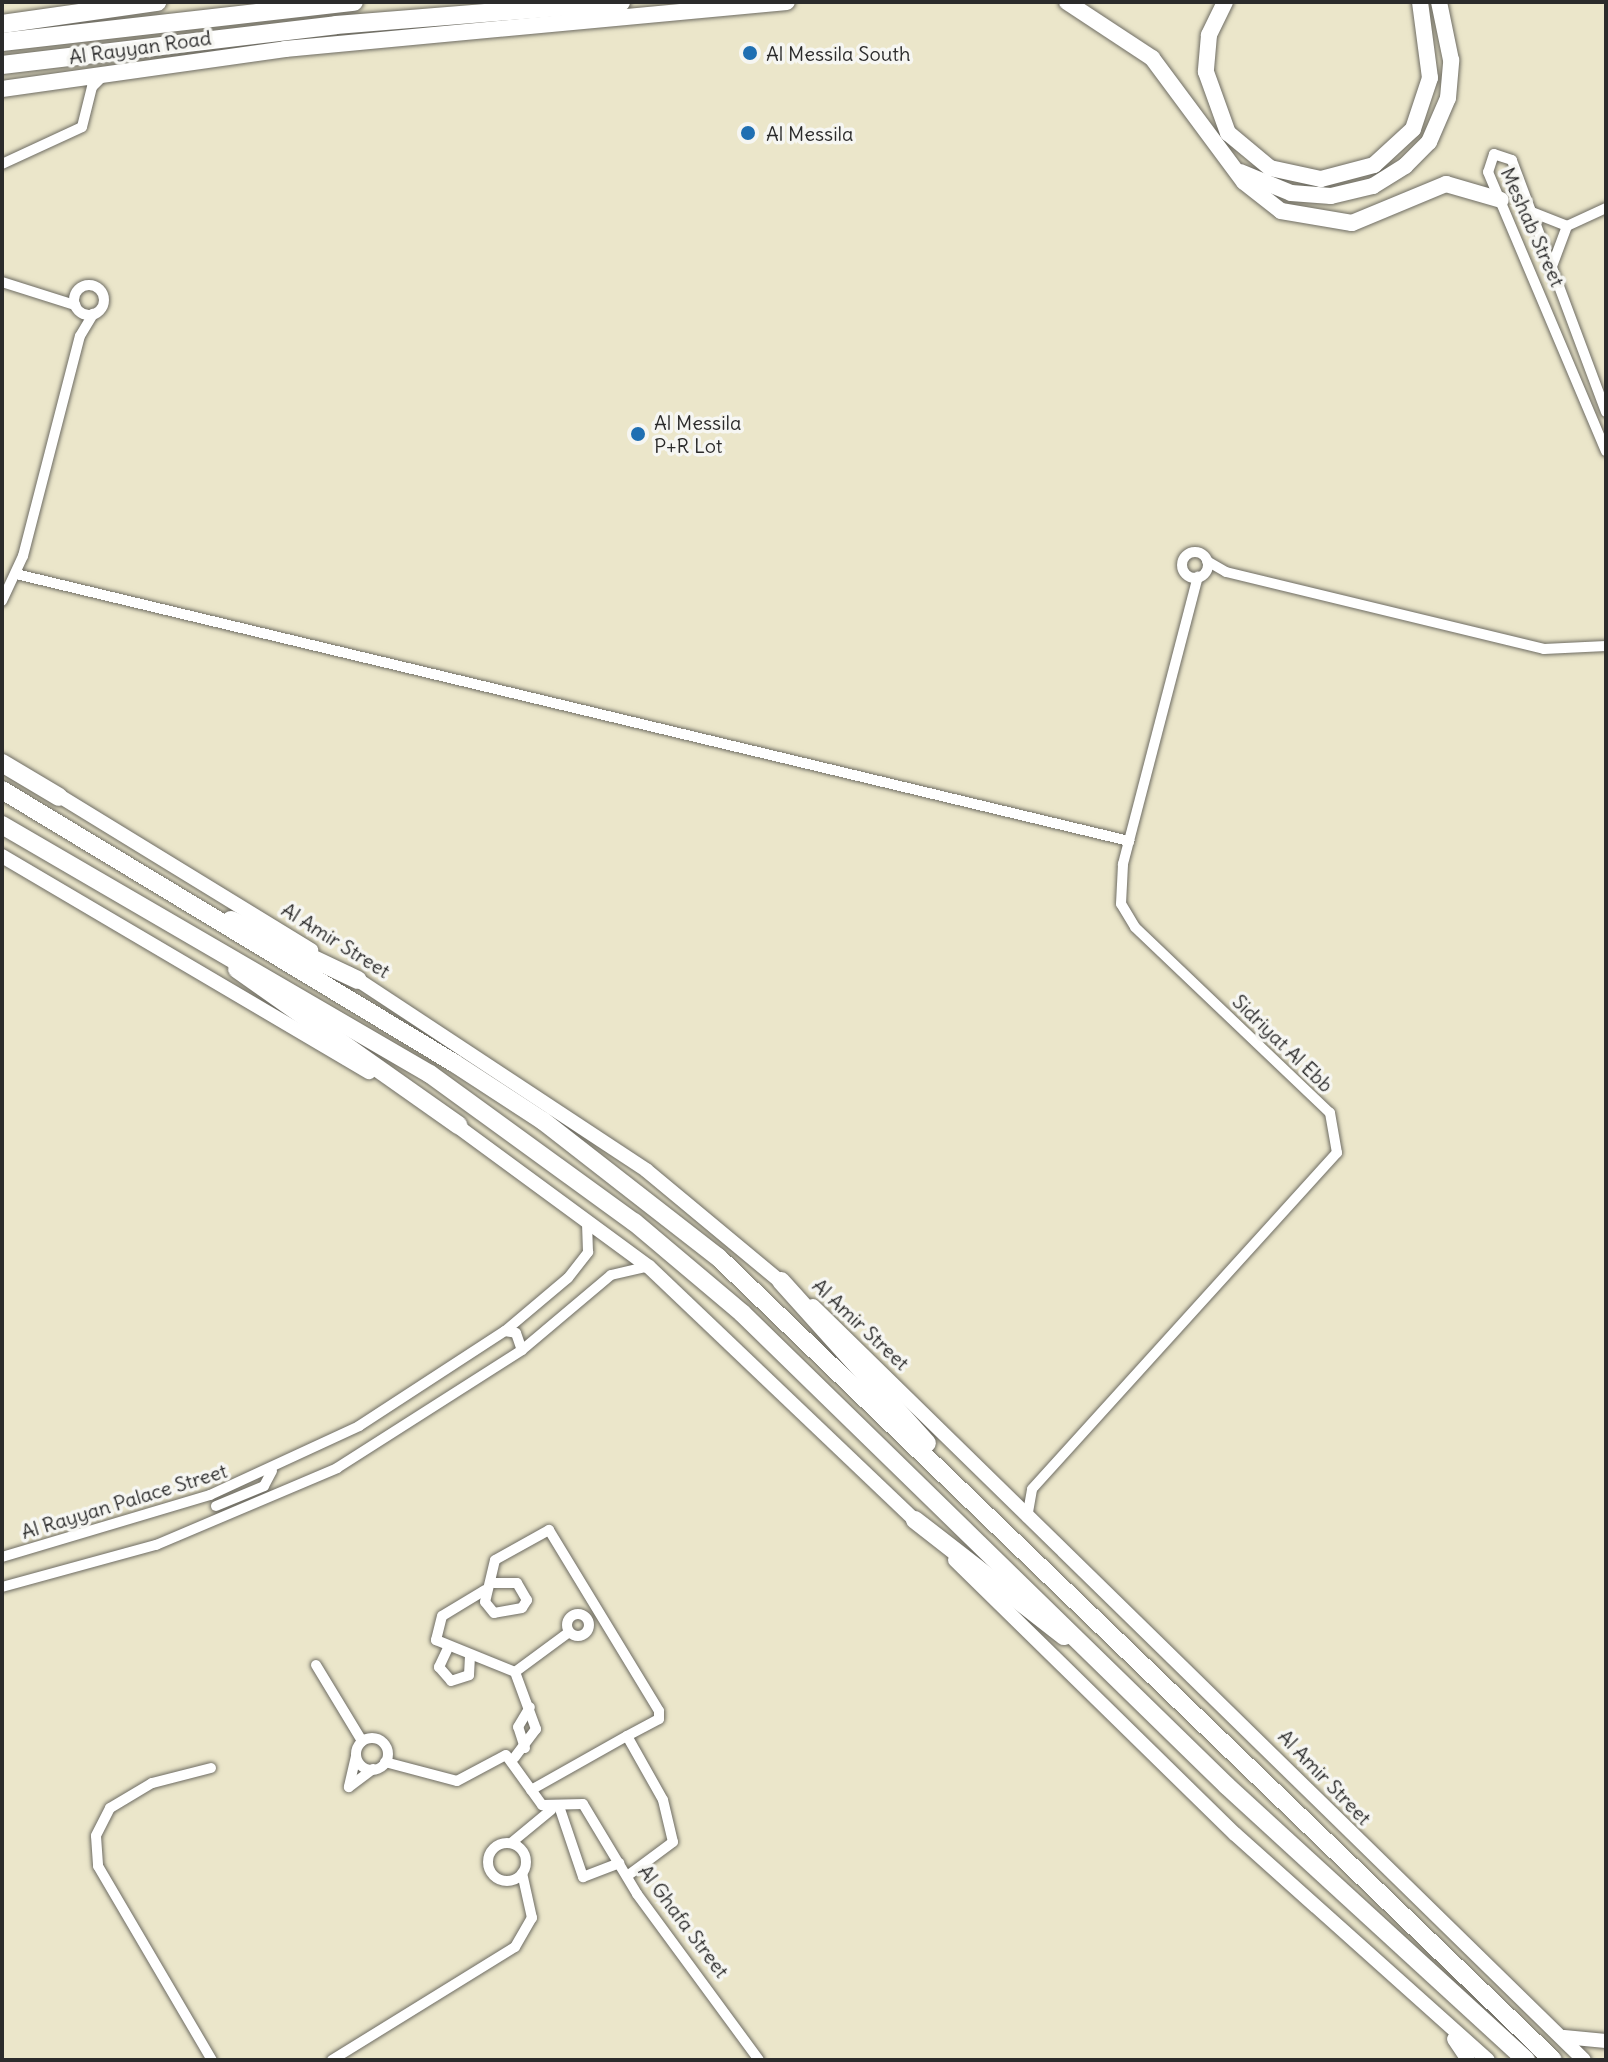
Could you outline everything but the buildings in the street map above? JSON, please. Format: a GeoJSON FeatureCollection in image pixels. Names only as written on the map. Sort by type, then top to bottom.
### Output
{"type":"FeatureCollection","features":[{"type":"Feature","properties":{"kind":"highway"},"geometry":{"type":"LineString","coordinates":[[2,24],[157,2]]}},
{"type":"Feature","properties":{"kind":"highway","name":"Al Rayyan Road"},"geometry":{"type":"LineString","coordinates":[[2,42],[354,2]]}},
{"type":"Feature","properties":{"kind":"highway"},"geometry":{"type":"LineString","coordinates":[[2,65],[74,54],[621,2]]}},
{"type":"Feature","properties":{"kind":"highway"},"geometry":{"type":"LineString","coordinates":[[2,763],[59,797]]}},
{"type":"Feature","properties":{"kind":"highway"},"geometry":{"type":"LineString","coordinates":[[2,790],[161,892],[454,1063],[629,1185],[718,1257],[1553,2060]]}},
{"type":"Feature","properties":{"kind":"highway"},"geometry":{"type":"LineString","coordinates":[[2,825],[430,1074],[634,1222],[742,1313],[1103,1661],[1227,1786],[1526,2060]]}},
{"type":"Feature","properties":{"kind":"highway"},"geometry":{"type":"LineString","coordinates":[[161,892],[358,980]]}},
{"type":"Feature","properties":{"kind":"highway"},"geometry":{"type":"LineString","coordinates":[[226,954],[248,981],[458,1125]]}},
{"type":"Feature","properties":{"kind":"highway"},"geometry":{"type":"LineString","coordinates":[[781,1281],[986,1516]]}},
{"type":"Feature","properties":{"kind":"highway"},"geometry":{"type":"LineString","coordinates":[[915,1520],[1103,1661]]}},
{"type":"Feature","properties":{"kind":"main road"},"geometry":{"type":"LineString","coordinates":[[285,49],[787,2]]}},
{"type":"Feature","properties":{"kind":"main road"},"geometry":{"type":"LineString","coordinates":[[1067,2],[1113,26]]}},
{"type":"Feature","properties":{"kind":"main road"},"geometry":{"type":"LineString","coordinates":[[1081,2],[1166,73],[1235,169],[1276,208],[1335,223],[1389,213],[1446,184],[1501,200]]}},
{"type":"Feature","properties":{"kind":"main road"},"geometry":{"type":"LineString","coordinates":[[1225,2],[1206,60],[1221,121],[1258,161],[1321,179],[1374,165],[1413,129],[1430,78],[1420,2]]}},
{"type":"Feature","properties":{"kind":"main road"},"geometry":{"type":"LineString","coordinates":[[1235,169],[1282,191],[1320,197],[1366,189],[1405,166],[1429,142],[1448,98],[1451,60],[1439,2]]}},
{"type":"Feature","properties":{"kind":"main road"},"geometry":{"type":"LineString","coordinates":[[285,49],[507,12]]}},
{"type":"Feature","properties":{"kind":"main road","name":"Al Rayyan Road"},"geometry":{"type":"LineString","coordinates":[[2,89],[285,49]]}},
{"type":"Feature","properties":{"kind":"main road","name":"Al Amir Street"},"geometry":{"type":"LineString","coordinates":[[2,752],[59,797],[358,980],[646,1170],[781,1281],[844,1334],[1027,1520],[1584,2060]]}},
{"type":"Feature","properties":{"kind":"main road"},"geometry":{"type":"LineString","coordinates":[[2,856],[458,1125],[582,1213],[649,1267],[915,1520],[1235,1834],[1488,2060]]}},
{"type":"Feature","properties":{"kind":"main road"},"geometry":{"type":"LineString","coordinates":[[1421,1999],[1468,2060]]}},
{"type":"Feature","properties":{"kind":"main road"},"geometry":{"type":"LineString","coordinates":[[1560,2036],[1606,2041]]}},
{"type":"Feature","properties":{"kind":"street"},"geometry":{"type":"LineString","coordinates":[[2,164],[82,127],[89,99],[106,74]]}},
{"type":"Feature","properties":{"kind":"street"},"geometry":{"type":"LineString","coordinates":[[67,80],[89,99]]}},
{"type":"Feature","properties":{"kind":"street","name":"Meshab Street"},"geometry":{"type":"LineString","coordinates":[[1606,412],[1550,276],[1512,160],[1500,153],[1487,169],[1606,451]]}},
{"type":"Feature","properties":{"kind":"street"},"geometry":{"type":"LineString","coordinates":[[1525,206],[1544,221],[1567,226]]}},
{"type":"Feature","properties":{"kind":"street"},"geometry":{"type":"LineString","coordinates":[[1550,276],[1553,248],[1567,226],[1606,208]]}},
{"type":"Feature","properties":{"kind":"street"},"geometry":{"type":"LineString","coordinates":[[2,282],[57,294],[89,286],[101,293],[103,304],[80,336],[16,574],[2,601]]}},
{"type":"Feature","properties":{"kind":"street"},"geometry":{"type":"LineString","coordinates":[[77,291],[80,336]]}},
{"type":"Feature","properties":{"kind":"street"},"geometry":{"type":"LineString","coordinates":[[57,294],[76,308],[93,314]]}},
{"type":"Feature","properties":{"kind":"street"},"geometry":{"type":"LineString","coordinates":[[1226,572],[1185,574],[1188,554],[1226,572],[1544,649],[1606,646]]}},
{"type":"Feature","properties":{"kind":"street","name":"Sidriyat Al Ebb"},"geometry":{"type":"LineString","coordinates":[[1032,1489],[1337,1153],[1330,1113],[1127,918],[1120,891],[1129,841],[1188,597],[1207,561]]}},
{"type":"Feature","properties":{"kind":"street"},"geometry":{"type":"LineString","coordinates":[[16,574],[1129,841]]}},
{"type":"Feature","properties":{"kind":"street","name":"Sidriyat Al Ebb"},"geometry":{"type":"LineString","coordinates":[[1185,574],[1188,597]]}},
{"type":"Feature","properties":{"kind":"street","name":"Al Rayyan Palace Street"},"geometry":{"type":"LineString","coordinates":[[2,1557],[210,1495],[272,1471],[407,1398],[505,1331],[580,1266],[589,1239],[582,1213]]}},
{"type":"Feature","properties":{"kind":"street"},"geometry":{"type":"LineString","coordinates":[[2,1587],[225,1519],[394,1438],[522,1350],[611,1275],[649,1267]]}},
{"type":"Feature","properties":{"kind":"street"},"geometry":{"type":"LineString","coordinates":[[505,1331],[516,1333],[522,1350]]}},
{"type":"Feature","properties":{"kind":"street"},"geometry":{"type":"LineString","coordinates":[[216,1506],[264,1486],[272,1471]]}},
{"type":"Feature","properties":{"kind":"street"},"geometry":{"type":"LineString","coordinates":[[1002,1495],[1032,1489],[1027,1520]]}},
{"type":"Feature","properties":{"kind":"street"},"geometry":{"type":"LineString","coordinates":[[210,1495],[225,1519]]}},
{"type":"Feature","properties":{"kind":"street"},"geometry":{"type":"LineString","coordinates":[[362,1741],[347,1786],[385,1762],[457,1781],[491,1758],[514,1758],[525,1748],[535,1736],[530,1707],[515,1672],[447,1650],[434,1628],[490,1586],[496,1557],[549,1530],[659,1711],[652,1725],[531,1790]]}},
{"type":"Feature","properties":{"kind":"street"},"geometry":{"type":"LineString","coordinates":[[515,1672],[569,1632]]}},
{"type":"Feature","properties":{"kind":"street"},"geometry":{"type":"LineString","coordinates":[[447,1650],[439,1667],[451,1681],[469,1675],[470,1656]]}},
{"type":"Feature","properties":{"kind":"street"},"geometry":{"type":"LineString","coordinates":[[316,1665],[362,1741]]}},
{"type":"Feature","properties":{"kind":"street"},"geometry":{"type":"LineString","coordinates":[[525,1748],[518,1727],[530,1707]]}},
{"type":"Feature","properties":{"kind":"street"},"geometry":{"type":"LineString","coordinates":[[627,1736],[663,1800],[673,1842],[627,1876]]}},
{"type":"Feature","properties":{"kind":"street"},"geometry":{"type":"LineString","coordinates":[[362,1741],[382,1742],[385,1762]]}},
{"type":"Feature","properties":{"kind":"street"},"geometry":{"type":"LineString","coordinates":[[356,1756],[373,1769]]}},
{"type":"Feature","properties":{"kind":"street","name":"Al Ghafa Street"},"geometry":{"type":"LineString","coordinates":[[514,1758],[531,1790],[555,1810],[583,1804],[627,1876],[759,2060]]}},
{"type":"Feature","properties":{"kind":"street"},"geometry":{"type":"LineString","coordinates":[[211,1768],[152,1783],[110,1808],[96,1836],[98,1866],[212,2060]]}},
{"type":"Feature","properties":{"kind":"street"},"geometry":{"type":"LineString","coordinates":[[522,1873],[503,1880],[488,1865],[496,1846],[511,1843],[555,1810],[583,1877],[619,1863]]}},
{"type":"Feature","properties":{"kind":"street"},"geometry":{"type":"LineString","coordinates":[[332,2060],[515,1947],[533,1910],[522,1873],[524,1853],[511,1843]]}},
{"type":"Feature","properties":{"kind":"place","name":"Al Messila South"},"geometry":{"type":"Point","coordinates":[750,53]}},
{"type":"Feature","properties":{"kind":"place","name":"Al Messila"},"geometry":{"type":"Point","coordinates":[748,133]}},
{"type":"Feature","properties":{"kind":"place","name":"Al Messila P+R Lot"},"geometry":{"type":"Point","coordinates":[638,434]}}]}
